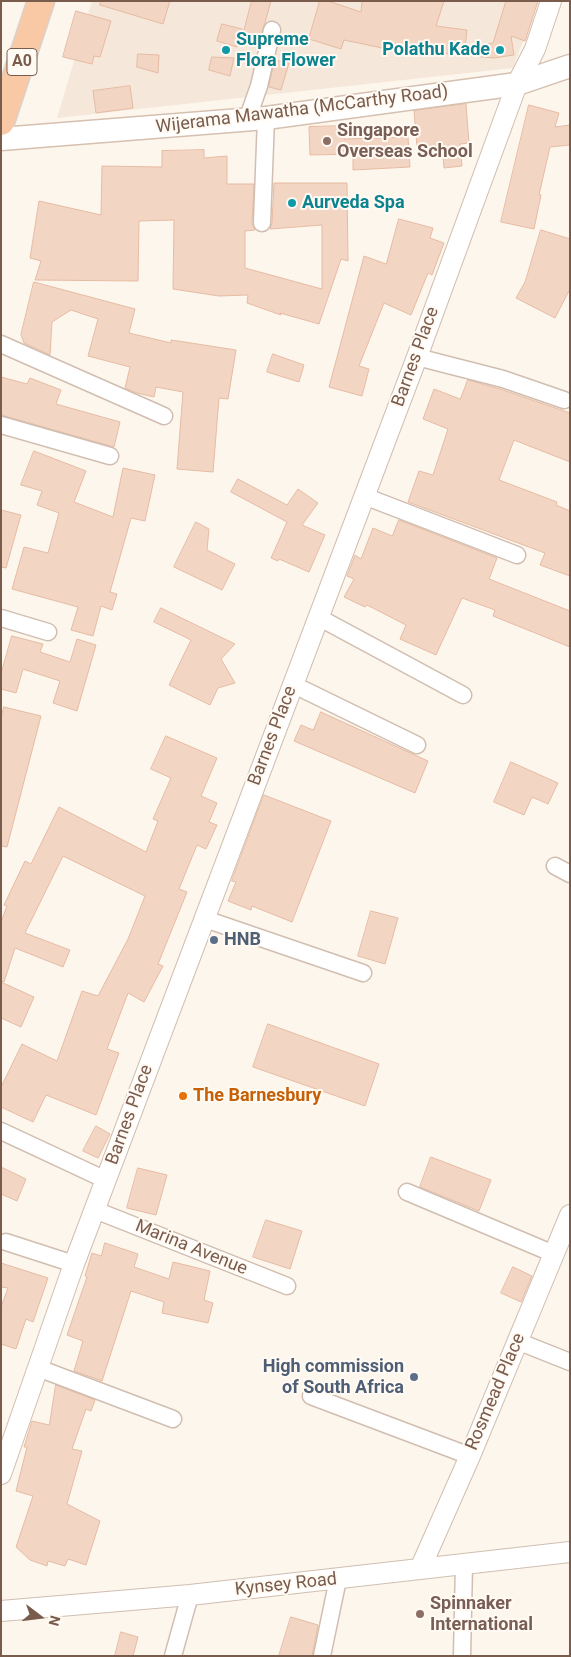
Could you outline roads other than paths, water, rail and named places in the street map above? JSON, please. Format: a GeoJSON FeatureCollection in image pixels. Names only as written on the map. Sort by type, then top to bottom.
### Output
{"type":"FeatureCollection","features":[{"type":"Feature","properties":{"kind":"highway","name":"A0"},"geometry":{"type":"LineString","coordinates":[[1,122],[41,1]]}},
{"type":"Feature","properties":{"kind":"main road","name":"Wijerama Mawatha (McCarthy Road)"},"geometry":{"type":"LineString","coordinates":[[1,139],[256,119],[517,84],[570,66]]}},
{"type":"Feature","properties":{"kind":"street","name":"Barnes Place"},"geometry":{"type":"LineString","coordinates":[[1,1474],[74,1264],[417,356],[517,84],[535,49],[551,1]]}},
{"type":"Feature","properties":{"kind":"street"},"geometry":{"type":"LineString","coordinates":[[262,223],[256,119],[259,86],[272,30]]}},
{"type":"Feature","properties":{"kind":"street"},"geometry":{"type":"LineString","coordinates":[[1,344],[164,416]]}},
{"type":"Feature","properties":{"kind":"street"},"geometry":{"type":"LineString","coordinates":[[417,356],[503,379],[564,400]]}},
{"type":"Feature","properties":{"kind":"street"},"geometry":{"type":"LineString","coordinates":[[1,425],[110,456]]}},
{"type":"Feature","properties":{"kind":"street"},"geometry":{"type":"LineString","coordinates":[[364,496],[517,555]]}},
{"type":"Feature","properties":{"kind":"street"},"geometry":{"type":"LineString","coordinates":[[1,618],[48,632]]}},
{"type":"Feature","properties":{"kind":"street"},"geometry":{"type":"LineString","coordinates":[[318,618],[463,695]]}},
{"type":"Feature","properties":{"kind":"street"},"geometry":{"type":"LineString","coordinates":[[292,684],[417,745]]}},
{"type":"Feature","properties":{"kind":"street"},"geometry":{"type":"LineString","coordinates":[[204,919],[362,973]]}},
{"type":"Feature","properties":{"kind":"street"},"geometry":{"type":"LineString","coordinates":[[1,1132],[106,1180]]}},
{"type":"Feature","properties":{"kind":"street"},"geometry":{"type":"LineString","coordinates":[[407,1192],[554,1254]]}},
{"type":"Feature","properties":{"kind":"street","name":"Marina Avenue"},"geometry":{"type":"LineString","coordinates":[[95,1210],[287,1286]]}},
{"type":"Feature","properties":{"kind":"street","name":"Rosmead Place"},"geometry":{"type":"LineString","coordinates":[[420,1569],[470,1456],[570,1215]]}},
{"type":"Feature","properties":{"kind":"street"},"geometry":{"type":"LineString","coordinates":[[6,1242],[74,1264]]}},
{"type":"Feature","properties":{"kind":"street"},"geometry":{"type":"LineString","coordinates":[[517,1341],[570,1362]]}},
{"type":"Feature","properties":{"kind":"street"},"geometry":{"type":"LineString","coordinates":[[38,1368],[173,1419]]}},
{"type":"Feature","properties":{"kind":"street"},"geometry":{"type":"LineString","coordinates":[[311,1396],[470,1456]]}},
{"type":"Feature","properties":{"kind":"street","name":"Kynsey Road"},"geometry":{"type":"LineString","coordinates":[[1,1611],[190,1595],[570,1552]]}},
{"type":"Feature","properties":{"kind":"street"},"geometry":{"type":"LineString","coordinates":[[462,1656],[464,1564]]}},
{"type":"Feature","properties":{"kind":"street"},"geometry":{"type":"LineString","coordinates":[[322,1656],[338,1579]]}},
{"type":"Feature","properties":{"kind":"street"},"geometry":{"type":"LineString","coordinates":[[173,1656],[190,1595]]}},
{"type":"Feature","properties":{"kind":"place","name":"Supreme Flora Flower"},"geometry":{"type":"Point","coordinates":[226,50]}},
{"type":"Feature","properties":{"kind":"place","name":"Polathu Kade"},"geometry":{"type":"Point","coordinates":[500,50]}},
{"type":"Feature","properties":{"kind":"place","name":"Singapore Overseas School"},"geometry":{"type":"Point","coordinates":[327,141]}},
{"type":"Feature","properties":{"kind":"place","name":"Aurveda Spa"},"geometry":{"type":"Point","coordinates":[292,203]}},
{"type":"Feature","properties":{"kind":"place","name":"HNB"},"geometry":{"type":"Point","coordinates":[214,940]}},
{"type":"Feature","properties":{"kind":"place","name":"The Barnesbury"},"geometry":{"type":"Point","coordinates":[183,1096]}},
{"type":"Feature","properties":{"kind":"place","name":"High commission of South Africa"},"geometry":{"type":"Point","coordinates":[414,1377]}},
{"type":"Feature","properties":{"kind":"place","name":"Spinnaker International"},"geometry":{"type":"Point","coordinates":[420,1614]}}]}
